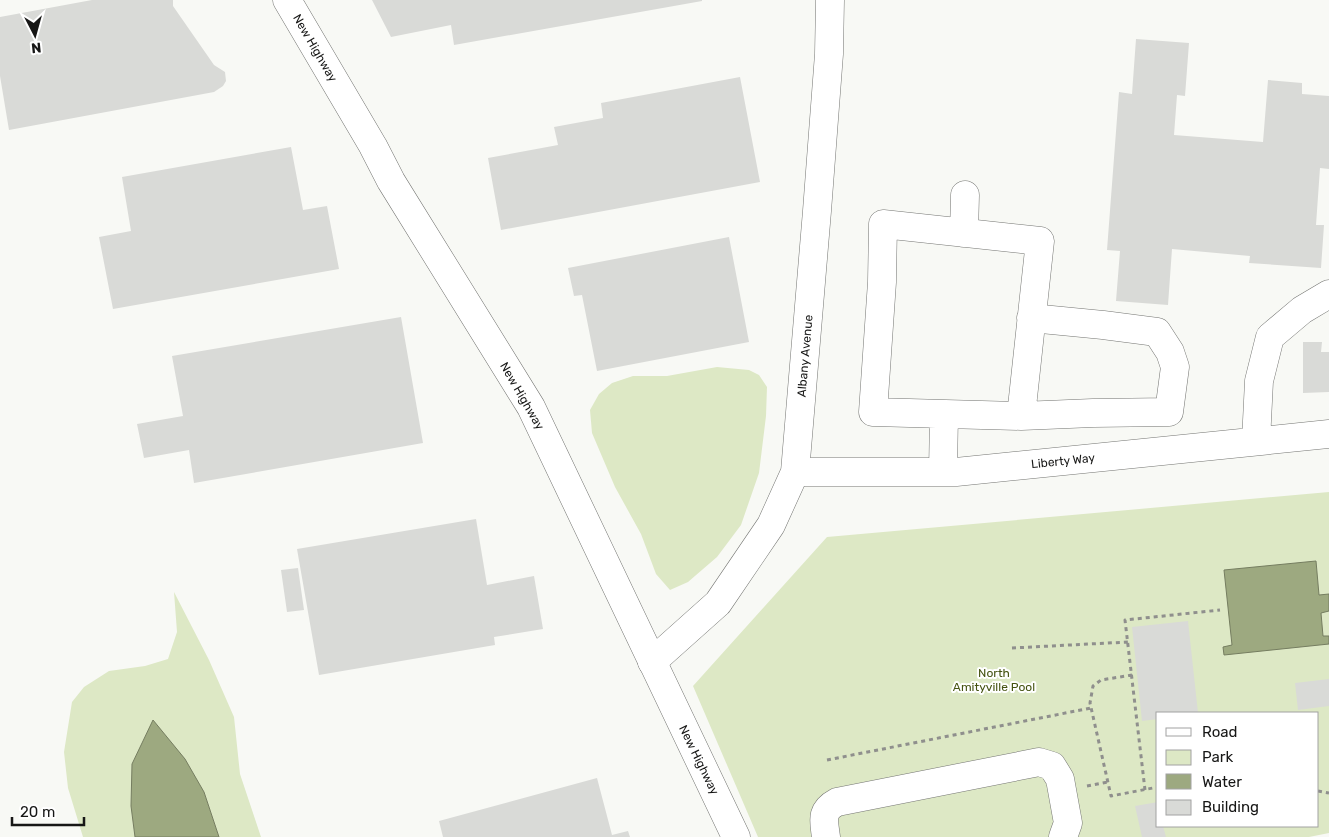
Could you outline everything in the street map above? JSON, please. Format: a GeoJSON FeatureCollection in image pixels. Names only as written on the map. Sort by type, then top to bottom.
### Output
{"type":"FeatureCollection","features":[{"type":"Feature","properties":{"kind":"street","name":"New Highway"},"geometry":{"type":"LineString","coordinates":[[287,0],[373,146],[391,181],[531,407],[736,837]]}},
{"type":"Feature","properties":{"kind":"street","name":"Albany Avenue"},"geometry":{"type":"LineString","coordinates":[[652,662],[718,603],[771,526],[795,472],[818,211],[829,54],[830,0]]}},
{"type":"Feature","properties":{"kind":"street"},"geometry":{"type":"LineString","coordinates":[[964,234],[965,196]]}},
{"type":"Feature","properties":{"kind":"street"},"geometry":{"type":"LineString","coordinates":[[1021,416],[1031,318],[1040,241],[883,224],[882,282],[873,412],[1021,416],[1169,412],[1175,367],[1170,352],[1157,332],[1031,318]]}},
{"type":"Feature","properties":{"kind":"street"},"geometry":{"type":"LineString","coordinates":[[1256,441],[1259,380],[1270,337],[1302,310],[1329,294]]}},
{"type":"Feature","properties":{"kind":"street"},"geometry":{"type":"LineString","coordinates":[[944,414],[944,472]]}},
{"type":"Feature","properties":{"kind":"street","name":"Liberty Way"},"geometry":{"type":"LineString","coordinates":[[795,472],[944,472],[1329,434]]}},
{"type":"Feature","properties":{"kind":"street"},"geometry":{"type":"LineString","coordinates":[[826,837],[823,817],[828,807],[836,802],[1039,762],[1052,766],[1060,780],[1068,823],[1063,837]]}},
{"type":"Feature","properties":{"kind":"path"},"geometry":{"type":"LineString","coordinates":[[1145,790],[1125,620],[1220,610]]}},
{"type":"Feature","properties":{"kind":"path"},"geometry":{"type":"LineString","coordinates":[[1012,648],[1128,642]]}},
{"type":"Feature","properties":{"kind":"path"},"geometry":{"type":"LineString","coordinates":[[1132,675],[1101,680],[1093,686],[1091,708],[1111,796],[1156,787]]}},
{"type":"Feature","properties":{"kind":"path"},"geometry":{"type":"LineString","coordinates":[[827,760],[1091,708]]}},
{"type":"Feature","properties":{"kind":"green space"},"geometry":{"type":"Polygon","coordinates":[[[717,367],[749,370],[759,375],[767,387],[766,416],[759,473],[741,525],[717,557],[688,582],[670,590],[656,574],[641,534],[615,487],[592,433],[590,410],[599,394],[612,383],[633,376],[667,376],[717,367]]]}},
{"type":"Feature","properties":{"kind":"green space","name":"North Amityville Pool"},"geometry":{"type":"Polygon","coordinates":[[[1329,492],[1329,833],[1309,837],[758,837],[693,686],[827,537],[1329,492]]]}},
{"type":"Feature","properties":{"kind":"green space"},"geometry":{"type":"Polygon","coordinates":[[[174,592],[209,660],[234,717],[240,774],[261,837],[83,837],[68,788],[64,752],[72,702],[84,687],[109,671],[145,666],[168,659],[177,632],[174,592]]]}},
{"type":"Feature","properties":{"kind":"water"},"geometry":{"type":"Polygon","coordinates":[[[1316,561],[1319,595],[1329,594],[1329,611],[1321,613],[1323,636],[1329,636],[1329,644],[1224,655],[1223,647],[1232,645],[1224,570],[1316,561]]]}},
{"type":"Feature","properties":{"kind":"water"},"geometry":{"type":"Polygon","coordinates":[[[153,720],[185,759],[204,792],[219,837],[135,837],[131,806],[132,764],[153,720]]]}},
{"type":"Feature","properties":{"kind":"building"},"geometry":{"type":"Polygon","coordinates":[[[92,0],[173,0],[173,6],[214,65],[225,72],[226,81],[223,86],[214,92],[9,130],[0,76],[0,17],[92,0]]]}},
{"type":"Feature","properties":{"kind":"building"},"geometry":{"type":"Polygon","coordinates":[[[372,0],[702,1],[454,45],[451,25],[391,37],[372,0]]]}},
{"type":"Feature","properties":{"kind":"building"},"geometry":{"type":"Polygon","coordinates":[[[1136,39],[1189,43],[1185,96],[1177,95],[1174,135],[1263,142],[1268,80],[1302,83],[1302,94],[1329,96],[1329,169],[1320,168],[1316,225],[1324,225],[1321,268],[1249,263],[1250,256],[1172,249],[1168,305],[1116,301],[1120,251],[1107,250],[1119,92],[1132,94],[1136,39]]]}},
{"type":"Feature","properties":{"kind":"building"},"geometry":{"type":"Polygon","coordinates":[[[740,77],[760,182],[501,230],[488,158],[558,145],[554,127],[603,118],[601,103],[740,77]]]}},
{"type":"Feature","properties":{"kind":"building"},"geometry":{"type":"Polygon","coordinates":[[[291,147],[303,210],[327,206],[339,269],[113,309],[99,237],[131,231],[122,177],[291,147]]]}},
{"type":"Feature","properties":{"kind":"building"},"geometry":{"type":"Polygon","coordinates":[[[729,237],[749,342],[597,371],[582,295],[574,296],[568,268],[729,237]]]}},
{"type":"Feature","properties":{"kind":"building"},"geometry":{"type":"Polygon","coordinates":[[[401,317],[423,443],[194,483],[189,450],[144,458],[137,424],[183,416],[172,356],[401,317]]]}},
{"type":"Feature","properties":{"kind":"building"},"geometry":{"type":"Polygon","coordinates":[[[1303,342],[1322,342],[1321,352],[1329,352],[1329,392],[1303,393],[1303,342]]]}},
{"type":"Feature","properties":{"kind":"building"},"geometry":{"type":"Polygon","coordinates":[[[476,519],[487,585],[534,576],[543,629],[494,637],[495,645],[319,675],[297,549],[476,519]]]}},
{"type":"Feature","properties":{"kind":"building"},"geometry":{"type":"Polygon","coordinates":[[[298,568],[304,610],[287,612],[281,570],[298,568]]]}},
{"type":"Feature","properties":{"kind":"building"},"geometry":{"type":"Polygon","coordinates":[[[1188,621],[1198,712],[1156,712],[1156,719],[1142,721],[1132,627],[1188,621]]]}},
{"type":"Feature","properties":{"kind":"building"},"geometry":{"type":"Polygon","coordinates":[[[1329,679],[1329,706],[1298,710],[1295,683],[1329,679]]]}},
{"type":"Feature","properties":{"kind":"building"},"geometry":{"type":"Polygon","coordinates":[[[597,778],[612,835],[628,831],[630,837],[443,837],[439,821],[597,778]]]}},
{"type":"Feature","properties":{"kind":"building"},"geometry":{"type":"Polygon","coordinates":[[[1156,802],[1156,827],[1163,827],[1166,837],[1142,837],[1135,806],[1156,802]]]}}]}
